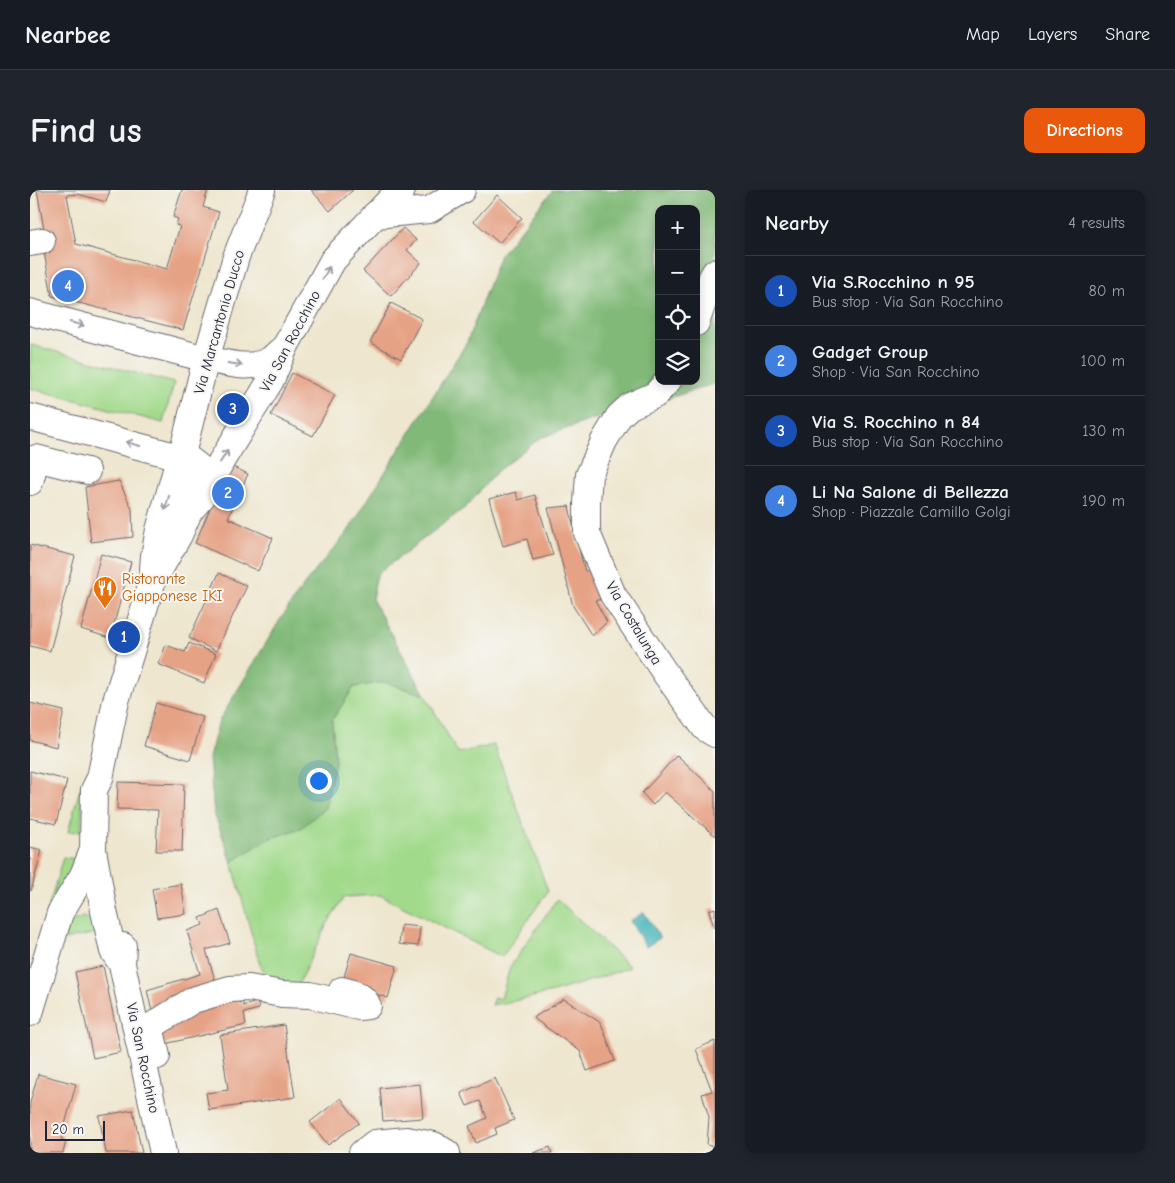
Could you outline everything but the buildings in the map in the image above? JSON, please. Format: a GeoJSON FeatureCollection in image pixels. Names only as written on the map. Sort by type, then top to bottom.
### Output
{"type":"FeatureCollection","features":[{"type":"Feature","properties":{"kind":"street","name":"Via Marcantonio Ducco"},"geometry":{"type":"LineString","coordinates":[[180,456],[236,257],[253,237],[262,190]]}},
{"type":"Feature","properties":{"kind":"street"},"geometry":{"type":"LineString","coordinates":[[386,199],[429,210],[462,190]]}},
{"type":"Feature","properties":{"kind":"street","name":"Via San Rocchino"},"geometry":{"type":"LineString","coordinates":[[163,1153],[122,964],[114,951],[104,911],[93,850],[94,790],[100,778],[116,701],[152,583],[179,535],[189,512],[202,497],[222,460],[271,380],[285,347],[333,260],[386,199]]}},
{"type":"Feature","properties":{"kind":"street"},"geometry":{"type":"LineString","coordinates":[[700,312],[715,272]]}},
{"type":"Feature","properties":{"kind":"street"},"geometry":{"type":"LineString","coordinates":[[30,312],[206,359],[250,366],[270,359],[285,347]]}},
{"type":"Feature","properties":{"kind":"street","name":"Via Costalunga"},"geometry":{"type":"LineString","coordinates":[[664,385],[655,395],[630,406],[619,416],[604,441],[589,475],[586,502],[588,533],[614,595],[665,673],[705,728],[715,734]]}},
{"type":"Feature","properties":{"kind":"street"},"geometry":{"type":"LineString","coordinates":[[30,417],[190,460],[199,467],[189,512]]}},
{"type":"Feature","properties":{"kind":"street","name":"Via San Rocchino"},"geometry":{"type":"LineString","coordinates":[[152,583],[154,556],[159,530],[180,456]]}},
{"type":"Feature","properties":{"kind":"street"},"geometry":{"type":"LineString","coordinates":[[30,482],[36,458],[87,471]]}},
{"type":"Feature","properties":{"kind":"street","name":"Via San Rocchino"},"geometry":{"type":"LineString","coordinates":[[100,778],[106,799],[112,875],[124,950],[122,964]]}},
{"type":"Feature","properties":{"kind":"street"},"geometry":{"type":"LineString","coordinates":[[30,1014],[60,913],[84,875],[93,850]]}},
{"type":"Feature","properties":{"kind":"street"},"geometry":{"type":"LineString","coordinates":[[60,913],[79,908],[104,911]]}},
{"type":"Feature","properties":{"kind":"street"},"geometry":{"type":"LineString","coordinates":[[151,1095],[161,1092],[164,1083],[150,1027],[193,1000],[230,989],[249,988],[282,994],[310,995],[359,1007],[368,1006],[366,1000],[342,990]]}},
{"type":"Feature","properties":{"kind":"street"},"geometry":{"type":"LineString","coordinates":[[362,1153],[375,1143],[407,1140],[434,1145],[446,1153]]}},
{"type":"Feature","properties":{"kind":"green space"},"geometry":{"type":"Polygon","coordinates":[[[553,190],[715,190],[715,380],[713,384],[629,411],[614,412],[540,438],[497,471],[467,506],[377,574],[372,599],[425,695],[385,682],[354,687],[332,720],[335,762],[325,808],[301,828],[268,839],[232,862],[214,813],[209,758],[219,721],[280,620],[306,582],[347,533],[467,342],[500,255],[553,190]]]}},
{"type":"Feature","properties":{"kind":"green space"},"geometry":{"type":"Polygon","coordinates":[[[31,345],[174,383],[163,423],[30,388],[31,345]]]}},
{"type":"Feature","properties":{"kind":"green space"},"geometry":{"type":"Polygon","coordinates":[[[385,682],[425,695],[458,753],[494,745],[548,891],[502,957],[380,895],[344,897],[326,926],[296,989],[275,987],[260,965],[232,862],[268,839],[301,828],[335,762],[332,720],[354,687],[385,682]]]}},
{"type":"Feature","properties":{"kind":"green space"},"geometry":{"type":"Polygon","coordinates":[[[81,785],[83,785],[81,831],[68,832],[81,785]]]}},
{"type":"Feature","properties":{"kind":"green space"},"geometry":{"type":"Polygon","coordinates":[[[63,857],[80,860],[47,913],[63,857]]]}},
{"type":"Feature","properties":{"kind":"green space"},"geometry":{"type":"Polygon","coordinates":[[[557,899],[630,967],[562,989],[491,1005],[494,997],[501,999],[510,967],[557,899]]]}},
{"type":"Feature","properties":{"kind":"green space"},"geometry":{"type":"Polygon","coordinates":[[[83,917],[94,921],[101,932],[64,940],[69,924],[83,917]]]}},
{"type":"Feature","properties":{"kind":"water"},"geometry":{"type":"Polygon","coordinates":[[[644,912],[660,938],[646,947],[630,921],[644,912]]]}},
{"type":"Feature","properties":{"kind":"place","name":"Li Na Salone di Bellezza"},"geometry":{"type":"Point","coordinates":[68,286]}},
{"type":"Feature","properties":{"kind":"place","name":"Via S. Rocchino n 84"},"geometry":{"type":"Point","coordinates":[233,409]}},
{"type":"Feature","properties":{"kind":"place","name":"Gadget Group"},"geometry":{"type":"Point","coordinates":[228,493]}},
{"type":"Feature","properties":{"kind":"place","name":"Ristorante Giapponese IKI"},"geometry":{"type":"Point","coordinates":[105,609]}},
{"type":"Feature","properties":{"kind":"place","name":"Via S.Rocchino n 95"},"geometry":{"type":"Point","coordinates":[124,637]}}]}
